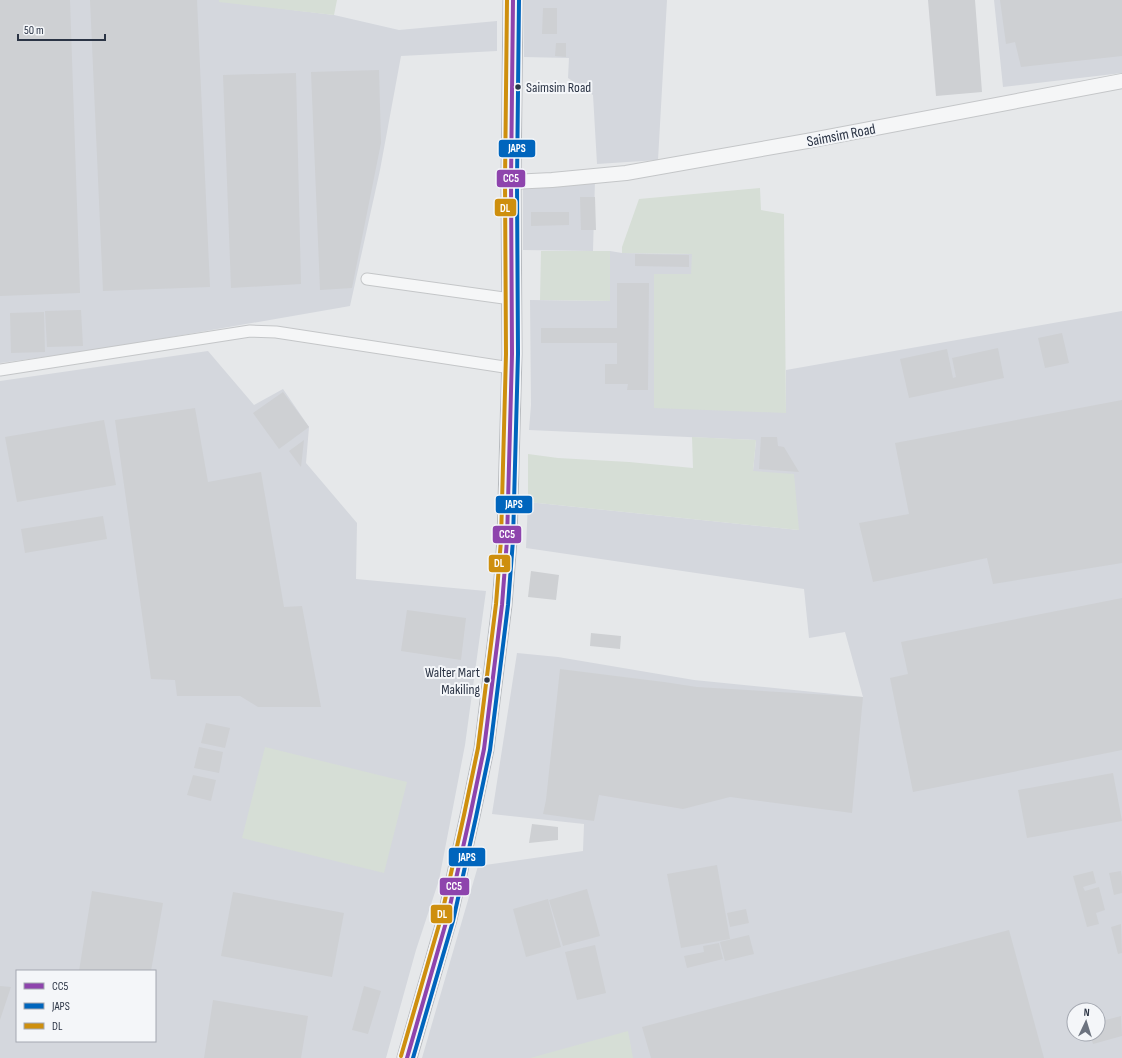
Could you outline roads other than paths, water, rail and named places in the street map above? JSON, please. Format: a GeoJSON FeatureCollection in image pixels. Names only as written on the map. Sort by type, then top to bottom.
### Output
{"type":"FeatureCollection","features":[{"type":"Feature","properties":{"kind":"highway"},"geometry":{"type":"LineString","coordinates":[[407,1058],[447,919],[461,859],[485,741],[502,605],[506,555],[511,368],[513,0]]}},
{"type":"Feature","properties":{"kind":"street","name":"Saimsim Road"},"geometry":{"type":"LineString","coordinates":[[511,182],[552,180],[626,173],[808,141],[1122,81]]}},
{"type":"Feature","properties":{"kind":"street"},"geometry":{"type":"LineString","coordinates":[[367,279],[511,299]]}},
{"type":"Feature","properties":{"kind":"street"},"geometry":{"type":"LineString","coordinates":[[0,370],[250,332],[276,332],[511,368]]}},
{"type":"Feature","properties":{"kind":"place","name":"Saimsim Road"},"geometry":{"type":"Point","coordinates":[518,87]}},
{"type":"Feature","properties":{"kind":"place","name":"Walter Mart Makiling"},"geometry":{"type":"Point","coordinates":[487,680]}}]}
